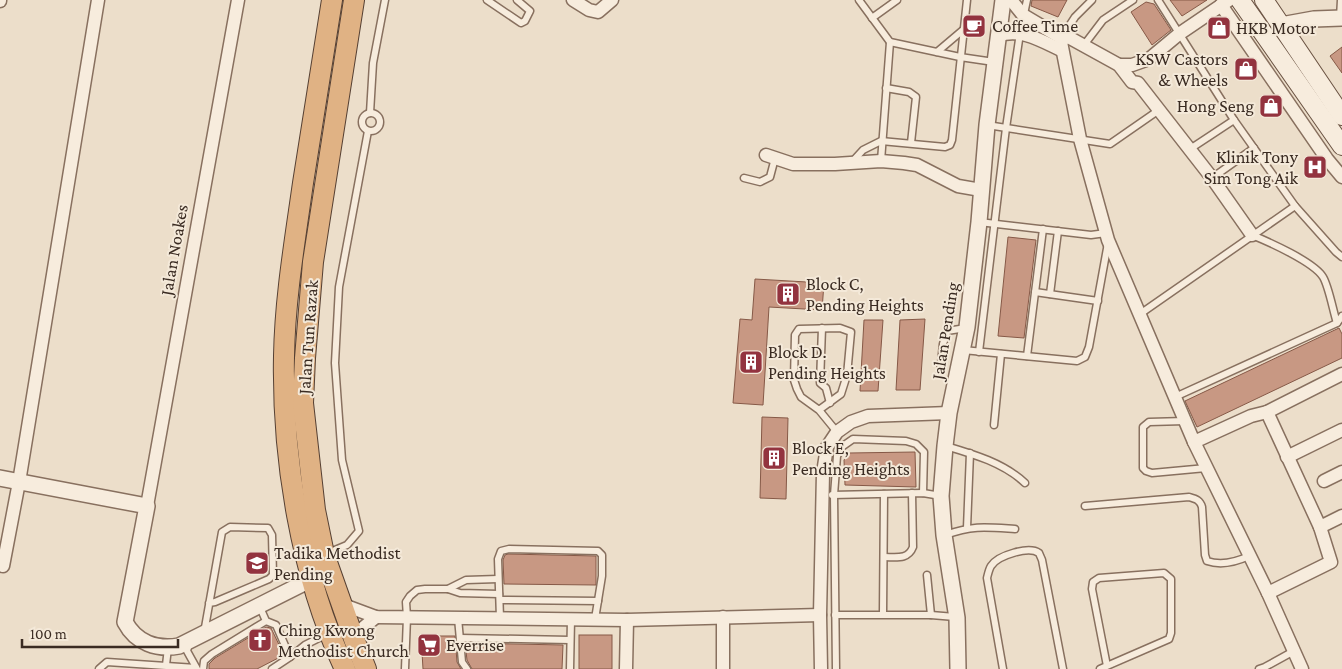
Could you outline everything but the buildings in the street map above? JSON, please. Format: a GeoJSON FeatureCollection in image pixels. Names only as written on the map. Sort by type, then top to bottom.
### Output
{"type":"FeatureCollection","features":[{"type":"Feature","properties":{"kind":"highway","name":"Jalan Tun Razak"},"geometry":{"type":"LineString","coordinates":[[332,0],[291,262],[284,356],[288,450],[296,507],[312,579],[345,669]]}},
{"type":"Feature","properties":{"kind":"highway","name":"Jalan Tun Razak"},"geometry":{"type":"LineString","coordinates":[[354,0],[313,262],[303,403],[314,510],[324,554],[366,669]]}},
{"type":"Feature","properties":{"kind":"main road"},"geometry":{"type":"LineString","coordinates":[[1240,0],[1342,146]]}},
{"type":"Feature","properties":{"kind":"main road"},"geometry":{"type":"LineString","coordinates":[[1264,0],[1342,116]]}},
{"type":"Feature","properties":{"kind":"street"},"geometry":{"type":"LineString","coordinates":[[3,566],[20,482],[98,0]]}},
{"type":"Feature","properties":{"kind":"street","name":"Jalan Noakes"},"geometry":{"type":"LineString","coordinates":[[147,506],[238,0]]}},
{"type":"Feature","properties":{"kind":"street"},"geometry":{"type":"LineString","coordinates":[[573,0],[589,10],[598,12],[612,0]]}},
{"type":"Feature","properties":{"kind":"street"},"geometry":{"type":"LineString","coordinates":[[1010,0],[1023,15],[1061,37],[1070,38],[1119,65],[1132,82],[1138,83],[1212,178],[1252,235]]}},
{"type":"Feature","properties":{"kind":"street","name":"Jalan Pending"},"geometry":{"type":"LineString","coordinates":[[958,669],[957,618],[944,535],[941,496],[944,446],[967,328],[979,222],[987,125],[1002,7],[1010,0]]}},
{"type":"Feature","properties":{"kind":"street"},"geometry":{"type":"LineString","coordinates":[[1119,65],[1132,65],[1149,58],[1223,2],[1327,160],[1342,177]]}},
{"type":"Feature","properties":{"kind":"street"},"geometry":{"type":"LineString","coordinates":[[1280,25],[1314,19],[1341,18]]}},
{"type":"Feature","properties":{"kind":"street"},"geometry":{"type":"LineString","coordinates":[[998,36],[1007,32],[1020,33],[1061,50]]}},
{"type":"Feature","properties":{"kind":"street"},"geometry":{"type":"LineString","coordinates":[[1061,37],[1061,50],[1080,140],[1107,236],[1194,442],[1268,593],[1302,669]]}},
{"type":"Feature","properties":{"kind":"street"},"geometry":{"type":"LineString","coordinates":[[1138,83],[1149,58]]}},
{"type":"Feature","properties":{"kind":"street"},"geometry":{"type":"LineString","coordinates":[[771,156],[793,164],[881,161],[918,165],[958,186],[981,190]]}},
{"type":"Feature","properties":{"kind":"street"},"geometry":{"type":"LineString","coordinates":[[1194,442],[1252,416],[1266,412],[1342,374]]}},
{"type":"Feature","properties":{"kind":"street"},"geometry":{"type":"LineString","coordinates":[[1266,412],[1337,562],[1268,593]]}},
{"type":"Feature","properties":{"kind":"street"},"geometry":{"type":"LineString","coordinates":[[822,669],[820,615],[829,495],[824,460],[827,447],[837,432],[851,422],[868,416],[949,413]]}},
{"type":"Feature","properties":{"kind":"street"},"geometry":{"type":"LineString","coordinates":[[1287,457],[1342,430]]}},
{"type":"Feature","properties":{"kind":"street"},"geometry":{"type":"LineString","coordinates":[[1324,481],[1342,472]]}},
{"type":"Feature","properties":{"kind":"street"},"geometry":{"type":"LineString","coordinates":[[0,478],[147,506],[125,622],[130,632],[149,645],[168,648],[189,642],[312,579]]}},
{"type":"Feature","properties":{"kind":"street"},"geometry":{"type":"LineString","coordinates":[[1320,527],[1342,516]]}},
{"type":"Feature","properties":{"kind":"street"},"geometry":{"type":"LineString","coordinates":[[342,604],[376,617],[627,620],[820,615]]}},
{"type":"Feature","properties":{"kind":"street"},"geometry":{"type":"LineString","coordinates":[[354,639],[376,617]]}},
{"type":"Feature","properties":{"kind":"street"},"geometry":{"type":"LineString","coordinates":[[723,617],[723,669]]}},
{"type":"Feature","properties":{"kind":"street"},"geometry":{"type":"LineString","coordinates":[[626,669],[627,620]]}},
{"type":"Feature","properties":{"kind":"lane"},"geometry":{"type":"LineString","coordinates":[[370,113],[374,63],[385,0]]}},
{"type":"Feature","properties":{"kind":"lane"},"geometry":{"type":"LineString","coordinates":[[487,0],[521,23],[525,21],[530,11],[517,0]]}},
{"type":"Feature","properties":{"kind":"lane"},"geometry":{"type":"LineString","coordinates":[[860,0],[890,42],[960,57],[994,62]]}},
{"type":"Feature","properties":{"kind":"lane"},"geometry":{"type":"LineString","coordinates":[[872,18],[897,0]]}},
{"type":"Feature","properties":{"kind":"lane"},"geometry":{"type":"LineString","coordinates":[[851,163],[863,150],[882,141],[945,147],[950,145],[967,0]]}},
{"type":"Feature","properties":{"kind":"lane"},"geometry":{"type":"LineString","coordinates":[[979,352],[996,224],[1006,128],[1020,33],[1027,0]]}},
{"type":"Feature","properties":{"kind":"lane"},"geometry":{"type":"LineString","coordinates":[[1061,37],[1075,17],[1092,0]]}},
{"type":"Feature","properties":{"kind":"lane"},"geometry":{"type":"LineString","coordinates":[[1084,45],[1103,20],[1133,0]]}},
{"type":"Feature","properties":{"kind":"lane"},"geometry":{"type":"LineString","coordinates":[[1158,0],[1234,120],[1295,206],[1342,257]]}},
{"type":"Feature","properties":{"kind":"lane"},"geometry":{"type":"LineString","coordinates":[[1341,0],[1341,18]]}},
{"type":"Feature","properties":{"kind":"lane"},"geometry":{"type":"LineString","coordinates":[[937,52],[963,30]]}},
{"type":"Feature","properties":{"kind":"lane"},"geometry":{"type":"LineString","coordinates":[[881,161],[890,42]]}},
{"type":"Feature","properties":{"kind":"lane"},"geometry":{"type":"LineString","coordinates":[[886,88],[909,92],[916,97],[911,144]]}},
{"type":"Feature","properties":{"kind":"lane"},"geometry":{"type":"LineString","coordinates":[[987,125],[1110,144],[1160,110]]}},
{"type":"Feature","properties":{"kind":"lane"},"geometry":{"type":"LineString","coordinates":[[370,113],[378,116],[380,125],[376,130],[368,131],[363,127],[362,121],[364,115],[370,113]]}},
{"type":"Feature","properties":{"kind":"lane"},"geometry":{"type":"LineString","coordinates":[[1190,149],[1234,120]]}},
{"type":"Feature","properties":{"kind":"lane"},"geometry":{"type":"LineString","coordinates":[[324,554],[347,545],[359,531],[342,460],[335,363],[339,287],[368,131]]}},
{"type":"Feature","properties":{"kind":"lane"},"geometry":{"type":"LineString","coordinates":[[1212,178],[1254,148]]}},
{"type":"Feature","properties":{"kind":"lane"},"geometry":{"type":"LineString","coordinates":[[744,178],[760,182],[770,177],[771,156]]}},
{"type":"Feature","properties":{"kind":"lane"},"geometry":{"type":"LineString","coordinates":[[1140,314],[1295,206]]}},
{"type":"Feature","properties":{"kind":"lane"},"geometry":{"type":"LineString","coordinates":[[963,350],[1077,361],[1085,357],[1089,347],[1098,301],[1107,236],[979,222]]}},
{"type":"Feature","properties":{"kind":"lane"},"geometry":{"type":"LineString","coordinates":[[1027,356],[1043,230]]}},
{"type":"Feature","properties":{"kind":"lane"},"geometry":{"type":"LineString","coordinates":[[1050,294],[1058,231]]}},
{"type":"Feature","properties":{"kind":"lane"},"geometry":{"type":"LineString","coordinates":[[1252,235],[1270,242],[1315,268],[1323,278],[1337,323]]}},
{"type":"Feature","properties":{"kind":"lane"},"geometry":{"type":"LineString","coordinates":[[1035,292],[1098,301]]}},
{"type":"Feature","properties":{"kind":"lane"},"geometry":{"type":"LineString","coordinates":[[1175,397],[1337,323],[1342,316]]}},
{"type":"Feature","properties":{"kind":"lane"},"geometry":{"type":"LineString","coordinates":[[822,328],[820,383],[826,388],[830,403]]}},
{"type":"Feature","properties":{"kind":"lane"},"geometry":{"type":"LineString","coordinates":[[819,410],[841,394],[847,376],[851,332],[840,328],[799,329],[795,335],[794,380],[801,397],[819,410],[837,432]]}},
{"type":"Feature","properties":{"kind":"lane"},"geometry":{"type":"LineString","coordinates":[[940,374],[943,344],[947,331],[967,328]]}},
{"type":"Feature","properties":{"kind":"lane"},"geometry":{"type":"LineString","coordinates":[[994,425],[1001,354]]}},
{"type":"Feature","properties":{"kind":"lane"},"geometry":{"type":"LineString","coordinates":[[1185,421],[1149,422],[1143,427],[1143,468],[1152,473],[1206,468]]}},
{"type":"Feature","properties":{"kind":"lane"},"geometry":{"type":"LineString","coordinates":[[836,669],[829,495],[837,456],[842,446],[853,439],[916,444],[924,452],[923,493]]}},
{"type":"Feature","properties":{"kind":"lane"},"geometry":{"type":"LineString","coordinates":[[944,446],[970,453],[1005,469],[1017,475],[1025,484]]}},
{"type":"Feature","properties":{"kind":"lane"},"geometry":{"type":"LineString","coordinates":[[967,528],[970,453]]}},
{"type":"Feature","properties":{"kind":"lane"},"geometry":{"type":"LineString","coordinates":[[884,557],[906,557],[911,553],[913,548],[912,493]]}},
{"type":"Feature","properties":{"kind":"lane"},"geometry":{"type":"LineString","coordinates":[[829,495],[923,493],[941,496]]}},
{"type":"Feature","properties":{"kind":"lane"},"geometry":{"type":"LineString","coordinates":[[883,614],[884,494]]}},
{"type":"Feature","properties":{"kind":"lane"},"geometry":{"type":"LineString","coordinates":[[1085,506],[1189,497],[1196,498],[1202,507],[1205,555],[1208,561],[1213,563],[1233,563],[1250,556]]}},
{"type":"Feature","properties":{"kind":"lane"},"geometry":{"type":"LineString","coordinates":[[944,535],[967,528],[986,526],[1015,529]]}},
{"type":"Feature","properties":{"kind":"lane"},"geometry":{"type":"LineString","coordinates":[[203,635],[222,532],[230,527],[268,528],[272,535],[273,575],[269,580],[209,603]]}},
{"type":"Feature","properties":{"kind":"lane"},"geometry":{"type":"LineString","coordinates":[[500,618],[498,559],[501,551],[509,549],[598,551],[602,555],[602,576],[595,619]]}},
{"type":"Feature","properties":{"kind":"lane"},"geometry":{"type":"LineString","coordinates":[[1003,669],[988,578],[990,567],[1001,556],[1032,550],[1039,553],[1042,560],[1063,669]]}},
{"type":"Feature","properties":{"kind":"lane"},"geometry":{"type":"LineString","coordinates":[[1100,669],[1107,666],[1169,639],[1171,633],[1171,579],[1168,575],[1164,573],[1099,578],[1093,582],[1092,589],[1107,666]]}},
{"type":"Feature","properties":{"kind":"lane"},"geometry":{"type":"LineString","coordinates":[[927,575],[931,615]]}},
{"type":"Feature","properties":{"kind":"lane"},"geometry":{"type":"LineString","coordinates":[[448,589],[466,580],[498,579]]}},
{"type":"Feature","properties":{"kind":"lane"},"geometry":{"type":"LineString","coordinates":[[405,669],[408,617],[406,602],[417,590],[448,589],[460,593],[500,597],[598,601]]}},
{"type":"Feature","properties":{"kind":"lane"},"geometry":{"type":"LineString","coordinates":[[259,605],[266,622]]}},
{"type":"Feature","properties":{"kind":"lane"},"geometry":{"type":"LineString","coordinates":[[835,615],[931,615],[957,618]]}},
{"type":"Feature","properties":{"kind":"lane"},"geometry":{"type":"LineString","coordinates":[[458,618],[462,662],[467,669]]}},
{"type":"Feature","properties":{"kind":"lane"},"geometry":{"type":"LineString","coordinates":[[570,669],[571,619]]}},
{"type":"Feature","properties":{"kind":"lane"},"geometry":{"type":"LineString","coordinates":[[199,669],[212,654],[266,622],[276,625],[290,657]]}},
{"type":"Feature","properties":{"kind":"lane"},"geometry":{"type":"LineString","coordinates":[[272,669],[306,645],[330,632]]}},
{"type":"Feature","properties":{"kind":"lane"},"geometry":{"type":"LineString","coordinates":[[460,638],[570,640]]}},
{"type":"Feature","properties":{"kind":"lane"},"geometry":{"type":"LineString","coordinates":[[189,642],[186,651],[199,669]]}},
{"type":"Feature","properties":{"kind":"lane"},"geometry":{"type":"LineString","coordinates":[[166,665],[168,648]]}},
{"type":"Feature","properties":{"kind":"lane"},"geometry":{"type":"LineString","coordinates":[[1263,668],[1294,650]]}},
{"type":"Feature","properties":{"kind":"lane"},"geometry":{"type":"LineString","coordinates":[[99,669],[107,662],[199,669]]}},
{"type":"Feature","properties":{"kind":"place","name":"Coffee Time"},"geometry":{"type":"Point","coordinates":[974,26]}},
{"type":"Feature","properties":{"kind":"place","name":"HKB Motor"},"geometry":{"type":"Point","coordinates":[1219,28]}},
{"type":"Feature","properties":{"kind":"place","name":"KSW Castors & Wheels"},"geometry":{"type":"Point","coordinates":[1246,69]}},
{"type":"Feature","properties":{"kind":"place","name":"Hong Seng"},"geometry":{"type":"Point","coordinates":[1271,106]}},
{"type":"Feature","properties":{"kind":"place","name":"Klinik Tony Sim Tong Aik"},"geometry":{"type":"Point","coordinates":[1315,167]}},
{"type":"Feature","properties":{"kind":"place","name":"Block C, Pending Heights"},"geometry":{"type":"Point","coordinates":[788,294]}},
{"type":"Feature","properties":{"kind":"place","name":"Block D. Pending Heights"},"geometry":{"type":"Point","coordinates":[751,362]}},
{"type":"Feature","properties":{"kind":"place","name":"Block E, Pending Heights"},"geometry":{"type":"Point","coordinates":[774,458]}},
{"type":"Feature","properties":{"kind":"place","name":"Tadika Methodist Pending"},"geometry":{"type":"Point","coordinates":[257,563]}},
{"type":"Feature","properties":{"kind":"place","name":"Ching Kwong Methodist Church"},"geometry":{"type":"Point","coordinates":[260,640]}},
{"type":"Feature","properties":{"kind":"place","name":"Everrise"},"geometry":{"type":"Point","coordinates":[429,645]}}]}
